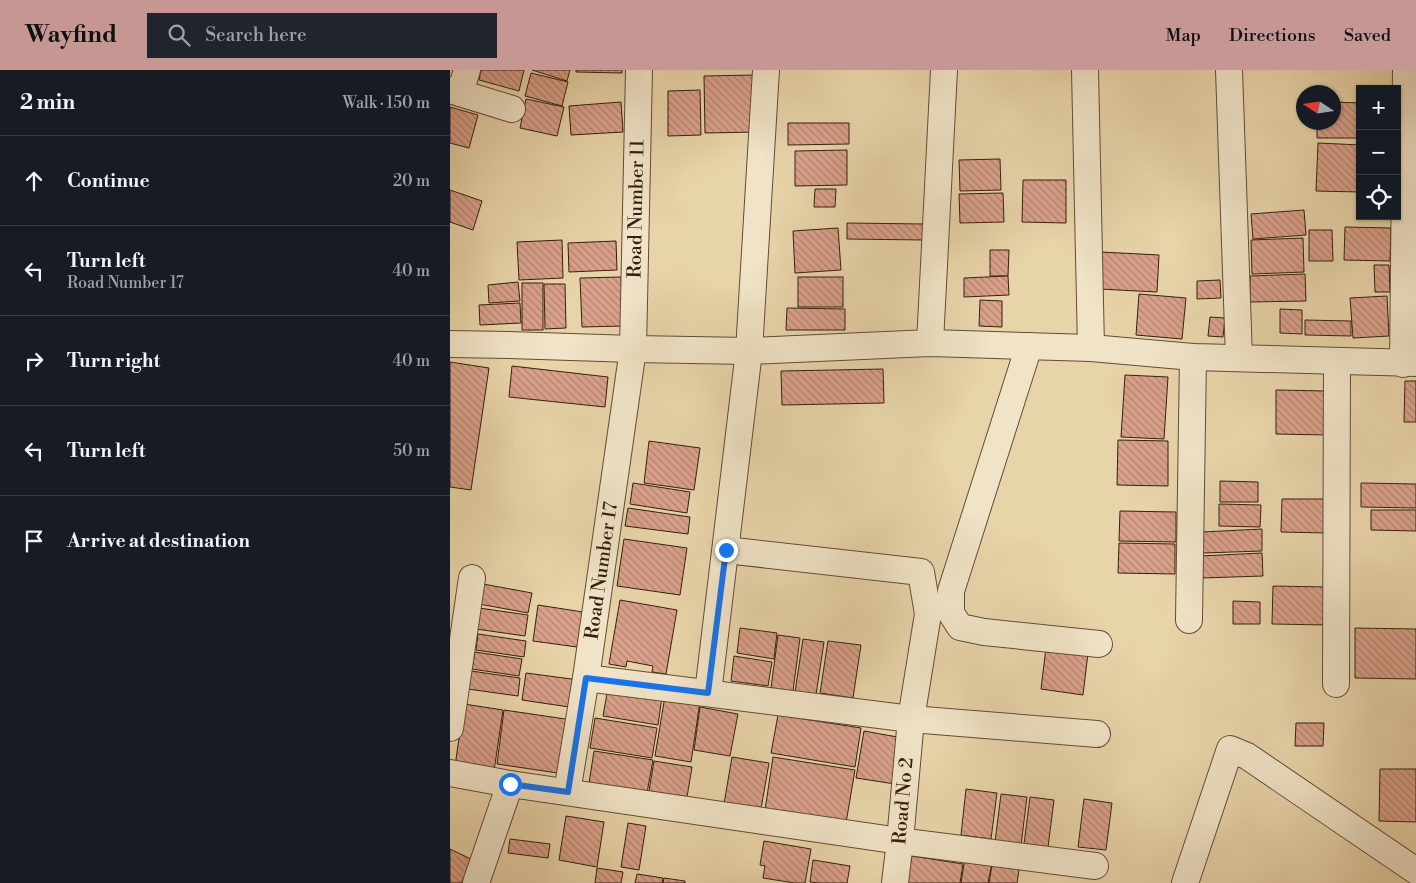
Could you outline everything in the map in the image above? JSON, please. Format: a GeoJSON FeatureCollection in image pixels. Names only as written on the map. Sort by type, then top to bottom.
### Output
{"type":"FeatureCollection","features":[{"type":"Feature","properties":{"kind":"street","name":"Road Number 11"},"geometry":{"type":"LineString","coordinates":[[633,349],[639,70]]}},
{"type":"Feature","properties":{"kind":"street"},"geometry":{"type":"LineString","coordinates":[[708,693],[749,351],[766,70]]}},
{"type":"Feature","properties":{"kind":"street"},"geometry":{"type":"LineString","coordinates":[[930,343],[944,70]]}},
{"type":"Feature","properties":{"kind":"street"},"geometry":{"type":"LineString","coordinates":[[1085,70],[1091,348]]}},
{"type":"Feature","properties":{"kind":"street"},"geometry":{"type":"LineString","coordinates":[[1229,70],[1239,358]]}},
{"type":"Feature","properties":{"kind":"street"},"geometry":{"type":"LineString","coordinates":[[450,344],[749,351],[930,343],[1091,348],[1193,357],[1410,363],[1410,216],[1406,70]]}},
{"type":"Feature","properties":{"kind":"street"},"geometry":{"type":"LineString","coordinates":[[459,84],[512,110]]}},
{"type":"Feature","properties":{"kind":"street"},"geometry":{"type":"LineString","coordinates":[[1029,346],[951,592],[951,613],[960,627],[984,632],[1099,644]]}},
{"type":"Feature","properties":{"kind":"street","name":"Road Number 17"},"geometry":{"type":"LineString","coordinates":[[568,792],[633,349]]}},
{"type":"Feature","properties":{"kind":"street"},"geometry":{"type":"LineString","coordinates":[[1189,620],[1193,357]]}},
{"type":"Feature","properties":{"kind":"street"},"geometry":{"type":"LineString","coordinates":[[1336,684],[1337,362]]}},
{"type":"Feature","properties":{"kind":"street","name":"Road No 2"},"geometry":{"type":"LineString","coordinates":[[726,550],[921,572],[928,614],[911,719],[895,883]]}},
{"type":"Feature","properties":{"kind":"street"},"geometry":{"type":"LineString","coordinates":[[450,728],[472,578]]}},
{"type":"Feature","properties":{"kind":"street"},"geometry":{"type":"LineString","coordinates":[[586,678],[911,719],[1097,734]]}},
{"type":"Feature","properties":{"kind":"street"},"geometry":{"type":"LineString","coordinates":[[1185,883],[1230,749],[1247,756],[1416,871]]}},
{"type":"Feature","properties":{"kind":"street"},"geometry":{"type":"LineString","coordinates":[[450,773],[510,784],[900,841],[1095,866]]}},
{"type":"Feature","properties":{"kind":"street"},"geometry":{"type":"LineString","coordinates":[[476,883],[510,784]]}},
{"type":"Feature","properties":{"kind":"building"},"geometry":{"type":"Polygon","coordinates":[[[481,70],[524,70],[519,91],[479,80],[481,70]]]}},
{"type":"Feature","properties":{"kind":"building"},"geometry":{"type":"Polygon","coordinates":[[[532,70],[570,70],[567,81],[532,70]]]}},
{"type":"Feature","properties":{"kind":"building"},"geometry":{"type":"Polygon","coordinates":[[[576,70],[622,70],[622,73],[576,72],[576,70]]]}},
{"type":"Feature","properties":{"kind":"building"},"geometry":{"type":"Polygon","coordinates":[[[531,73],[568,82],[562,106],[525,96],[531,73]]]}},
{"type":"Feature","properties":{"kind":"building"},"geometry":{"type":"Polygon","coordinates":[[[755,75],[756,132],[705,133],[704,76],[755,75]]]}},
{"type":"Feature","properties":{"kind":"building"},"geometry":{"type":"Polygon","coordinates":[[[700,90],[701,135],[668,136],[668,91],[700,90]]]}},
{"type":"Feature","properties":{"kind":"building"},"geometry":{"type":"Polygon","coordinates":[[[526,99],[564,107],[557,136],[520,128],[526,99]]]}},
{"type":"Feature","properties":{"kind":"building"},"geometry":{"type":"Polygon","coordinates":[[[621,102],[623,132],[571,135],[569,106],[621,102]]]}},
{"type":"Feature","properties":{"kind":"building"},"geometry":{"type":"Polygon","coordinates":[[[1341,102],[1356,103],[1356,138],[1317,138],[1317,130],[1341,130],[1341,102]]]}},
{"type":"Feature","properties":{"kind":"building"},"geometry":{"type":"Polygon","coordinates":[[[450,107],[478,115],[469,148],[450,143],[450,107]]]}},
{"type":"Feature","properties":{"kind":"building"},"geometry":{"type":"Polygon","coordinates":[[[788,123],[849,123],[849,144],[788,145],[788,123]]]}},
{"type":"Feature","properties":{"kind":"building"},"geometry":{"type":"Polygon","coordinates":[[[1318,143],[1356,145],[1356,192],[1316,191],[1318,143]]]}},
{"type":"Feature","properties":{"kind":"building"},"geometry":{"type":"Polygon","coordinates":[[[847,150],[847,185],[795,186],[795,151],[847,150]]]}},
{"type":"Feature","properties":{"kind":"building"},"geometry":{"type":"Polygon","coordinates":[[[1000,159],[1001,190],[960,191],[959,160],[1000,159]]]}},
{"type":"Feature","properties":{"kind":"building"},"geometry":{"type":"Polygon","coordinates":[[[1023,180],[1066,180],[1066,223],[1022,222],[1023,180]]]}},
{"type":"Feature","properties":{"kind":"building"},"geometry":{"type":"Polygon","coordinates":[[[815,189],[836,189],[835,207],[814,207],[815,189]]]}},
{"type":"Feature","properties":{"kind":"building"},"geometry":{"type":"Polygon","coordinates":[[[450,190],[482,201],[473,230],[450,222],[450,190]]]}},
{"type":"Feature","properties":{"kind":"building"},"geometry":{"type":"Polygon","coordinates":[[[1003,193],[1004,222],[960,223],[959,194],[1003,193]]]}},
{"type":"Feature","properties":{"kind":"building"},"geometry":{"type":"Polygon","coordinates":[[[1304,210],[1306,235],[1253,239],[1251,214],[1304,210]]]}},
{"type":"Feature","properties":{"kind":"building"},"geometry":{"type":"Polygon","coordinates":[[[847,223],[924,224],[924,240],[847,239],[847,223]]]}},
{"type":"Feature","properties":{"kind":"building"},"geometry":{"type":"Polygon","coordinates":[[[1345,227],[1391,228],[1390,261],[1344,260],[1345,227]]]}},
{"type":"Feature","properties":{"kind":"building"},"geometry":{"type":"Polygon","coordinates":[[[838,228],[841,270],[795,273],[793,231],[838,228]]]}},
{"type":"Feature","properties":{"kind":"building"},"geometry":{"type":"Polygon","coordinates":[[[1309,230],[1332,230],[1333,261],[1309,261],[1309,230]]]}},
{"type":"Feature","properties":{"kind":"building"},"geometry":{"type":"Polygon","coordinates":[[[1303,238],[1304,272],[1252,274],[1251,240],[1303,238]]]}},
{"type":"Feature","properties":{"kind":"building"},"geometry":{"type":"Polygon","coordinates":[[[562,240],[563,278],[519,280],[517,242],[562,240]]]}},
{"type":"Feature","properties":{"kind":"building"},"geometry":{"type":"Polygon","coordinates":[[[616,241],[617,270],[569,272],[568,243],[616,241]]]}},
{"type":"Feature","properties":{"kind":"building"},"geometry":{"type":"Polygon","coordinates":[[[990,250],[1009,250],[1008,276],[990,276],[990,250]]]}},
{"type":"Feature","properties":{"kind":"building"},"geometry":{"type":"Polygon","coordinates":[[[1101,252],[1159,255],[1157,292],[1099,289],[1101,252]]]}},
{"type":"Feature","properties":{"kind":"building"},"geometry":{"type":"Polygon","coordinates":[[[1374,265],[1389,265],[1390,292],[1375,292],[1374,265]]]}},
{"type":"Feature","properties":{"kind":"building"},"geometry":{"type":"Polygon","coordinates":[[[1305,274],[1306,301],[1250,302],[1250,276],[1305,274]]]}},
{"type":"Feature","properties":{"kind":"building"},"geometry":{"type":"Polygon","coordinates":[[[1008,276],[1009,295],[964,297],[964,278],[1008,276]]]}},
{"type":"Feature","properties":{"kind":"building"},"geometry":{"type":"Polygon","coordinates":[[[621,277],[623,326],[582,327],[580,278],[621,277]]]}},
{"type":"Feature","properties":{"kind":"building"},"geometry":{"type":"Polygon","coordinates":[[[798,277],[843,277],[843,307],[798,307],[798,277]]]}},
{"type":"Feature","properties":{"kind":"building"},"geometry":{"type":"Polygon","coordinates":[[[1220,280],[1221,298],[1197,299],[1197,281],[1220,280]]]}},
{"type":"Feature","properties":{"kind":"building"},"geometry":{"type":"Polygon","coordinates":[[[518,282],[520,301],[489,303],[488,285],[518,282]]]}},
{"type":"Feature","properties":{"kind":"building"},"geometry":{"type":"Polygon","coordinates":[[[522,283],[543,283],[543,330],[522,330],[522,283]]]}},
{"type":"Feature","properties":{"kind":"building"},"geometry":{"type":"Polygon","coordinates":[[[544,284],[565,284],[566,328],[545,329],[544,284]]]}},
{"type":"Feature","properties":{"kind":"building"},"geometry":{"type":"Polygon","coordinates":[[[1139,294],[1186,298],[1182,339],[1136,335],[1139,294]]]}},
{"type":"Feature","properties":{"kind":"building"},"geometry":{"type":"Polygon","coordinates":[[[1387,296],[1389,336],[1353,338],[1350,298],[1387,296]]]}},
{"type":"Feature","properties":{"kind":"building"},"geometry":{"type":"Polygon","coordinates":[[[980,300],[1002,301],[1002,327],[979,326],[980,300]]]}},
{"type":"Feature","properties":{"kind":"building"},"geometry":{"type":"Polygon","coordinates":[[[520,303],[521,323],[480,325],[479,305],[520,303]]]}},
{"type":"Feature","properties":{"kind":"building"},"geometry":{"type":"Polygon","coordinates":[[[787,308],[845,309],[845,330],[786,330],[787,308]]]}},
{"type":"Feature","properties":{"kind":"building"},"geometry":{"type":"Polygon","coordinates":[[[1280,309],[1302,310],[1302,334],[1280,333],[1280,309]]]}},
{"type":"Feature","properties":{"kind":"building"},"geometry":{"type":"Polygon","coordinates":[[[1210,317],[1225,318],[1223,337],[1208,336],[1210,317]]]}},
{"type":"Feature","properties":{"kind":"building"},"geometry":{"type":"Polygon","coordinates":[[[1305,320],[1351,321],[1351,336],[1305,335],[1305,320]]]}},
{"type":"Feature","properties":{"kind":"building"},"geometry":{"type":"Polygon","coordinates":[[[450,362],[489,368],[471,490],[450,487],[450,362]]]}},
{"type":"Feature","properties":{"kind":"building"},"geometry":{"type":"Polygon","coordinates":[[[512,366],[608,377],[605,407],[509,397],[512,366]]]}},
{"type":"Feature","properties":{"kind":"building"},"geometry":{"type":"Polygon","coordinates":[[[883,369],[884,403],[782,405],[781,371],[883,369]]]}},
{"type":"Feature","properties":{"kind":"building"},"geometry":{"type":"Polygon","coordinates":[[[1125,375],[1168,377],[1164,439],[1121,437],[1125,375]]]}},
{"type":"Feature","properties":{"kind":"building"},"geometry":{"type":"Polygon","coordinates":[[[1405,381],[1416,381],[1416,422],[1404,422],[1405,381]]]}},
{"type":"Feature","properties":{"kind":"building"},"geometry":{"type":"Polygon","coordinates":[[[1276,390],[1327,391],[1326,435],[1276,434],[1276,390]]]}},
{"type":"Feature","properties":{"kind":"building"},"geometry":{"type":"Polygon","coordinates":[[[1118,440],[1168,441],[1168,486],[1117,485],[1118,440]]]}},
{"type":"Feature","properties":{"kind":"building"},"geometry":{"type":"Polygon","coordinates":[[[649,441],[700,448],[694,490],[644,483],[649,441]]]}},
{"type":"Feature","properties":{"kind":"building"},"geometry":{"type":"Polygon","coordinates":[[[1220,481],[1258,482],[1258,502],[1220,502],[1220,481]]]}},
{"type":"Feature","properties":{"kind":"building"},"geometry":{"type":"Polygon","coordinates":[[[633,483],[690,492],[687,513],[630,504],[633,483]]]}},
{"type":"Feature","properties":{"kind":"building"},"geometry":{"type":"Polygon","coordinates":[[[1361,483],[1416,484],[1416,508],[1361,507],[1361,483]]]}},
{"type":"Feature","properties":{"kind":"building"},"geometry":{"type":"Polygon","coordinates":[[[1282,499],[1327,499],[1327,533],[1281,532],[1282,499]]]}},
{"type":"Feature","properties":{"kind":"building"},"geometry":{"type":"Polygon","coordinates":[[[1219,504],[1261,505],[1260,527],[1219,526],[1219,504]]]}},
{"type":"Feature","properties":{"kind":"building"},"geometry":{"type":"Polygon","coordinates":[[[628,508],[690,517],[688,534],[625,526],[628,508]]]}},
{"type":"Feature","properties":{"kind":"building"},"geometry":{"type":"Polygon","coordinates":[[[1371,510],[1416,510],[1416,531],[1371,530],[1371,510]]]}},
{"type":"Feature","properties":{"kind":"building"},"geometry":{"type":"Polygon","coordinates":[[[1120,511],[1176,512],[1176,542],[1119,541],[1120,511]]]}},
{"type":"Feature","properties":{"kind":"building"},"geometry":{"type":"Polygon","coordinates":[[[1262,529],[1262,551],[1203,553],[1202,532],[1262,529]]]}},
{"type":"Feature","properties":{"kind":"building"},"geometry":{"type":"Polygon","coordinates":[[[624,539],[687,548],[680,595],[617,586],[624,539]]]}},
{"type":"Feature","properties":{"kind":"building"},"geometry":{"type":"Polygon","coordinates":[[[1119,543],[1175,544],[1175,574],[1118,573],[1119,543]]]}},
{"type":"Feature","properties":{"kind":"building"},"geometry":{"type":"Polygon","coordinates":[[[1262,553],[1263,576],[1201,578],[1200,556],[1262,553]]]}},
{"type":"Feature","properties":{"kind":"building"},"geometry":{"type":"Polygon","coordinates":[[[483,584],[532,593],[528,613],[479,604],[483,584]]]}},
{"type":"Feature","properties":{"kind":"building"},"geometry":{"type":"Polygon","coordinates":[[[1273,586],[1327,587],[1327,625],[1272,624],[1273,586]]]}},
{"type":"Feature","properties":{"kind":"building"},"geometry":{"type":"Polygon","coordinates":[[[620,600],[677,610],[666,674],[652,672],[653,666],[627,661],[626,667],[609,664],[620,600]]]}},
{"type":"Feature","properties":{"kind":"building"},"geometry":{"type":"Polygon","coordinates":[[[1233,601],[1260,602],[1260,624],[1233,624],[1233,601]]]}},
{"type":"Feature","properties":{"kind":"building"},"geometry":{"type":"Polygon","coordinates":[[[538,605],[583,612],[577,647],[533,641],[538,605]]]}},
{"type":"Feature","properties":{"kind":"building"},"geometry":{"type":"Polygon","coordinates":[[[479,608],[528,615],[525,636],[476,629],[479,608]]]}},
{"type":"Feature","properties":{"kind":"building"},"geometry":{"type":"Polygon","coordinates":[[[740,628],[777,633],[774,659],[737,653],[740,628]]]}},
{"type":"Feature","properties":{"kind":"building"},"geometry":{"type":"Polygon","coordinates":[[[1355,628],[1416,629],[1416,679],[1355,678],[1355,628]]]}},
{"type":"Feature","properties":{"kind":"building"},"geometry":{"type":"Polygon","coordinates":[[[478,634],[526,641],[524,657],[476,650],[478,634]]]}},
{"type":"Feature","properties":{"kind":"building"},"geometry":{"type":"Polygon","coordinates":[[[778,635],[800,638],[793,691],[771,688],[778,635]]]}},
{"type":"Feature","properties":{"kind":"building"},"geometry":{"type":"Polygon","coordinates":[[[803,639],[824,642],[816,695],[795,692],[803,639]]]}},
{"type":"Feature","properties":{"kind":"building"},"geometry":{"type":"Polygon","coordinates":[[[828,641],[861,645],[853,698],[820,693],[828,641]]]}},
{"type":"Feature","properties":{"kind":"building"},"geometry":{"type":"Polygon","coordinates":[[[1046,648],[1088,653],[1083,695],[1041,689],[1046,648]]]}},
{"type":"Feature","properties":{"kind":"building"},"geometry":{"type":"Polygon","coordinates":[[[475,652],[522,659],[519,676],[472,669],[475,652]]]}},
{"type":"Feature","properties":{"kind":"building"},"geometry":{"type":"Polygon","coordinates":[[[734,656],[772,662],[768,686],[731,681],[734,656]]]}},
{"type":"Feature","properties":{"kind":"building"},"geometry":{"type":"Polygon","coordinates":[[[471,671],[520,678],[518,696],[468,689],[471,671]]]}},
{"type":"Feature","properties":{"kind":"building"},"geometry":{"type":"Polygon","coordinates":[[[526,673],[579,680],[576,708],[522,700],[526,673]]]}},
{"type":"Feature","properties":{"kind":"building"},"geometry":{"type":"Polygon","coordinates":[[[608,688],[662,697],[658,725],[603,716],[608,688]]]}},
{"type":"Feature","properties":{"kind":"building"},"geometry":{"type":"Polygon","coordinates":[[[665,696],[700,702],[691,762],[655,756],[665,696]]]}},
{"type":"Feature","properties":{"kind":"building"},"geometry":{"type":"Polygon","coordinates":[[[464,704],[503,710],[494,771],[455,766],[464,704]]]}},
{"type":"Feature","properties":{"kind":"building"},"geometry":{"type":"Polygon","coordinates":[[[700,707],[738,714],[730,756],[694,750],[700,707]]]}},
{"type":"Feature","properties":{"kind":"building"},"geometry":{"type":"Polygon","coordinates":[[[504,710],[572,720],[564,774],[497,764],[504,710]]]}},
{"type":"Feature","properties":{"kind":"building"},"geometry":{"type":"Polygon","coordinates":[[[778,715],[861,728],[855,767],[771,753],[778,715]]]}},
{"type":"Feature","properties":{"kind":"building"},"geometry":{"type":"Polygon","coordinates":[[[595,718],[657,728],[652,758],[590,748],[595,718]]]}},
{"type":"Feature","properties":{"kind":"building"},"geometry":{"type":"Polygon","coordinates":[[[1296,723],[1324,723],[1323,746],[1295,746],[1296,723]]]}},
{"type":"Feature","properties":{"kind":"building"},"geometry":{"type":"Polygon","coordinates":[[[864,731],[903,738],[895,784],[856,778],[864,731]]]}},
{"type":"Feature","properties":{"kind":"building"},"geometry":{"type":"Polygon","coordinates":[[[594,751],[653,760],[647,793],[589,783],[594,751]]]}},
{"type":"Feature","properties":{"kind":"building"},"geometry":{"type":"Polygon","coordinates":[[[732,757],[769,763],[761,809],[724,804],[732,757]]]}},
{"type":"Feature","properties":{"kind":"building"},"geometry":{"type":"Polygon","coordinates":[[[773,757],[855,770],[846,823],[765,810],[773,757]]]}},
{"type":"Feature","properties":{"kind":"building"},"geometry":{"type":"Polygon","coordinates":[[[654,761],[692,767],[687,797],[649,791],[654,761]]]}},
{"type":"Feature","properties":{"kind":"building"},"geometry":{"type":"Polygon","coordinates":[[[1380,769],[1416,769],[1416,822],[1379,821],[1380,769]]]}},
{"type":"Feature","properties":{"kind":"building"},"geometry":{"type":"Polygon","coordinates":[[[966,789],[997,793],[991,839],[961,835],[966,789]]]}},
{"type":"Feature","properties":{"kind":"building"},"geometry":{"type":"Polygon","coordinates":[[[1001,794],[1027,797],[1021,845],[995,842],[1001,794]]]}},
{"type":"Feature","properties":{"kind":"building"},"geometry":{"type":"Polygon","coordinates":[[[1030,797],[1054,800],[1048,847],[1024,844],[1030,797]]]}},
{"type":"Feature","properties":{"kind":"building"},"geometry":{"type":"Polygon","coordinates":[[[1084,799],[1112,803],[1106,850],[1078,847],[1084,799]]]}},
{"type":"Feature","properties":{"kind":"building"},"geometry":{"type":"Polygon","coordinates":[[[566,816],[604,822],[597,867],[559,860],[566,816]]]}},
{"type":"Feature","properties":{"kind":"building"},"geometry":{"type":"Polygon","coordinates":[[[628,823],[646,826],[639,870],[621,867],[628,823]]]}},
{"type":"Feature","properties":{"kind":"building"},"geometry":{"type":"Polygon","coordinates":[[[510,839],[550,844],[548,858],[508,853],[510,839]]]}},
{"type":"Feature","properties":{"kind":"building"},"geometry":{"type":"Polygon","coordinates":[[[764,841],[811,849],[805,883],[763,878],[765,866],[760,865],[764,841]]]}},
{"type":"Feature","properties":{"kind":"building"},"geometry":{"type":"Polygon","coordinates":[[[450,849],[473,860],[461,883],[450,883],[450,849]]]}},
{"type":"Feature","properties":{"kind":"building"},"geometry":{"type":"Polygon","coordinates":[[[912,856],[963,864],[960,883],[907,883],[912,856]]]}},
{"type":"Feature","properties":{"kind":"building"},"geometry":{"type":"Polygon","coordinates":[[[965,858],[992,863],[988,883],[961,883],[965,858]]]}},
{"type":"Feature","properties":{"kind":"building"},"geometry":{"type":"Polygon","coordinates":[[[993,859],[1020,863],[1017,883],[989,883],[993,859]]]}},
{"type":"Feature","properties":{"kind":"building"},"geometry":{"type":"Polygon","coordinates":[[[813,860],[850,866],[847,883],[810,882],[813,860]]]}},
{"type":"Feature","properties":{"kind":"building"},"geometry":{"type":"Polygon","coordinates":[[[597,868],[623,872],[621,883],[595,883],[597,868]]]}},
{"type":"Feature","properties":{"kind":"building"},"geometry":{"type":"Polygon","coordinates":[[[637,874],[663,878],[662,883],[635,883],[637,874]]]}},
{"type":"Feature","properties":{"kind":"building"},"geometry":{"type":"Polygon","coordinates":[[[664,878],[685,881],[685,883],[663,883],[664,878]]]}},
{"type":"Feature","properties":{"kind":"route"},"geometry":{"type":"LineString","coordinates":[[510,784],[568,792],[586,678],[708,693],[726,550]]}}]}
